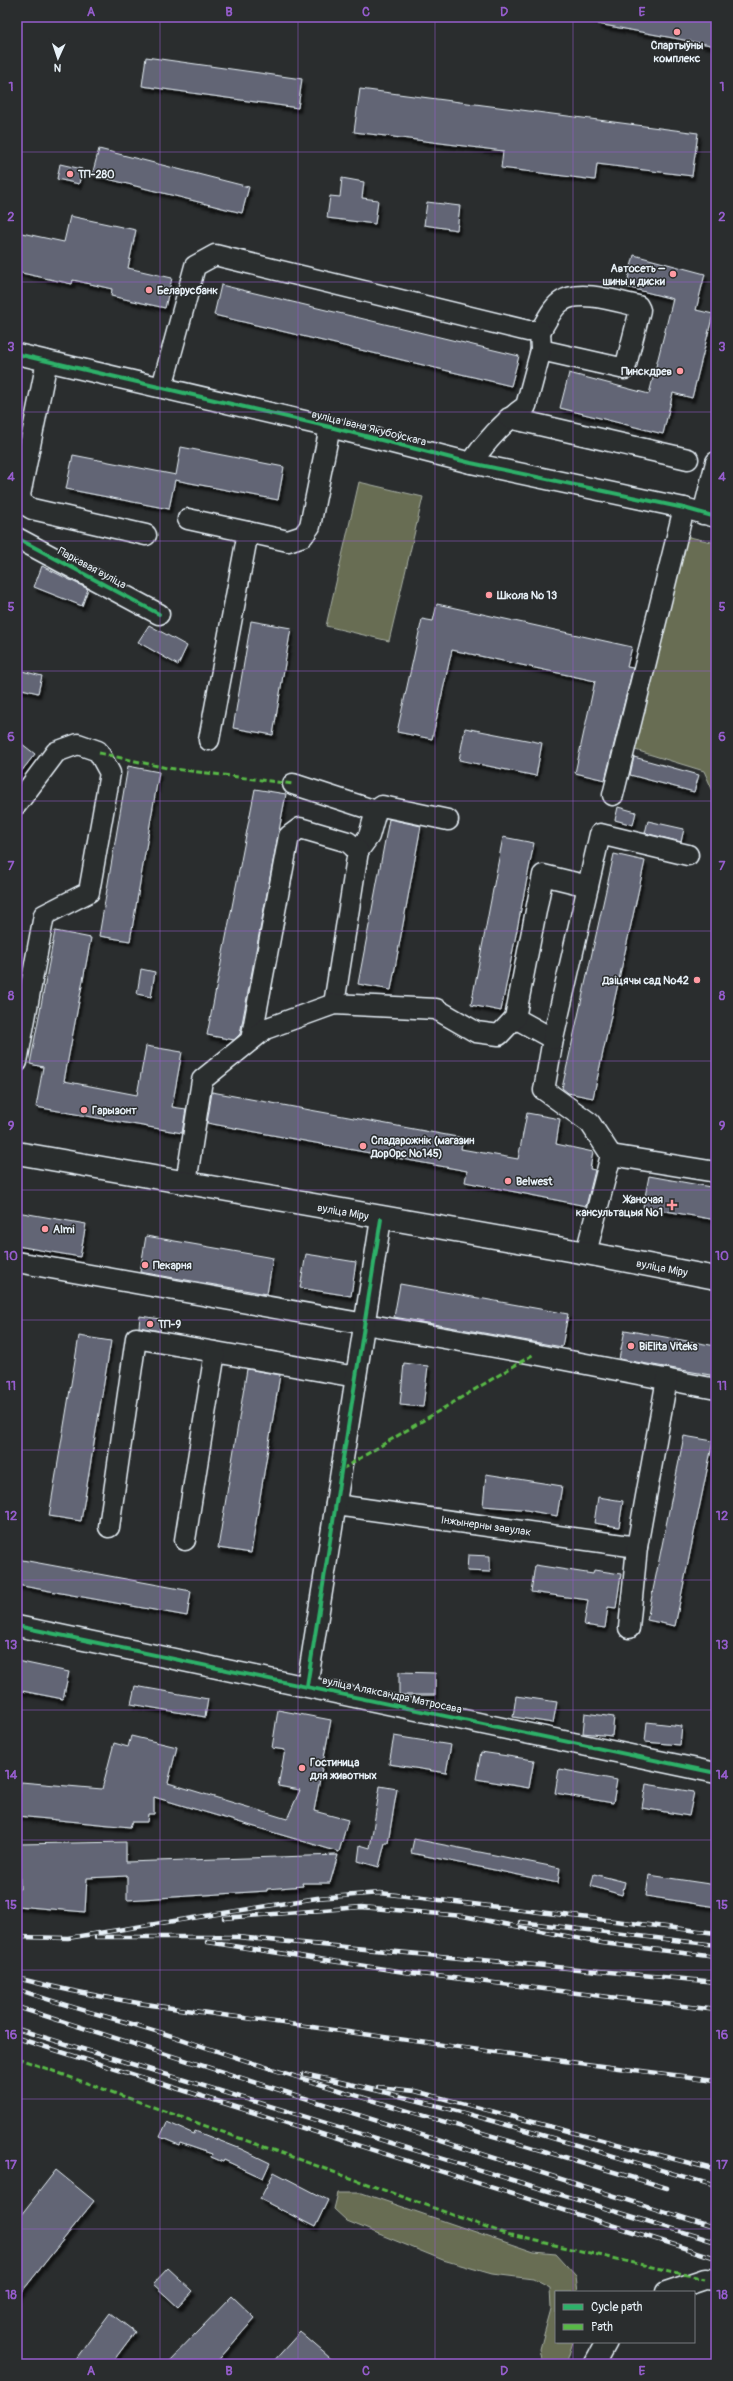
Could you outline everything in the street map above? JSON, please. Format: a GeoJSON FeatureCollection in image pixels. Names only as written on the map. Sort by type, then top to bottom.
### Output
{"type":"FeatureCollection","features":[{"type":"Feature","properties":{"kind":"main road","name":"вуліца Міру"},"geometry":{"type":"LineString","coordinates":[[17,1153],[381,1219],[586,1253],[716,1278]]}},
{"type":"Feature","properties":{"kind":"street"},"geometry":{"type":"LineString","coordinates":[[162,387],[195,266],[214,255],[528,331],[540,330]]}},
{"type":"Feature","properties":{"kind":"street"},"geometry":{"type":"LineString","coordinates":[[471,463],[489,437],[509,418],[526,406],[541,350],[540,330],[561,301],[568,297],[580,296],[609,299],[638,306],[640,310],[626,369],[541,350]]}},
{"type":"Feature","properties":{"kind":"street","name":"вуліца Івана Якубоўскага"},"geometry":{"type":"LineString","coordinates":[[17,354],[330,427],[471,463],[684,508],[710,515]]}},
{"type":"Feature","properties":{"kind":"street"},"geometry":{"type":"LineString","coordinates":[[48,361],[20,495],[22,503],[32,509],[146,535]]}},
{"type":"Feature","properties":{"kind":"street"},"geometry":{"type":"LineString","coordinates":[[509,418],[688,459]]}},
{"type":"Feature","properties":{"kind":"street"},"geometry":{"type":"LineString","coordinates":[[188,519],[288,541],[303,536],[310,526],[330,427]]}},
{"type":"Feature","properties":{"kind":"street"},"geometry":{"type":"LineString","coordinates":[[710,515],[716,462]]}},
{"type":"Feature","properties":{"kind":"street"},"geometry":{"type":"LineString","coordinates":[[613,795],[684,508]]}},
{"type":"Feature","properties":{"kind":"street"},"geometry":{"type":"LineString","coordinates":[[209,740],[248,532]]}},
{"type":"Feature","properties":{"kind":"street","name":"Паркавая вуліца"},"geometry":{"type":"LineString","coordinates":[[17,538],[159,614]]}},
{"type":"Feature","properties":{"kind":"street"},"geometry":{"type":"LineString","coordinates":[[17,804],[56,752],[70,746],[78,744],[98,751],[110,773],[89,892],[44,915],[18,1050]]}},
{"type":"Feature","properties":{"kind":"street"},"geometry":{"type":"LineString","coordinates":[[293,784],[376,811]]}},
{"type":"Feature","properties":{"kind":"street"},"geometry":{"type":"LineString","coordinates":[[334,1004],[358,852],[369,836],[376,811],[382,806],[448,820]]}},
{"type":"Feature","properties":{"kind":"street"},"geometry":{"type":"LineString","coordinates":[[251,1040],[289,836],[300,828],[348,842],[358,852]]}},
{"type":"Feature","properties":{"kind":"street"},"geometry":{"type":"LineString","coordinates":[[688,855],[600,834],[553,1039],[544,1090],[590,1123],[611,1155],[716,1172]]}},
{"type":"Feature","properties":{"kind":"street"},"geometry":{"type":"LineString","coordinates":[[186,1183],[202,1080],[265,1029],[334,1004],[436,1009],[476,1032],[499,1035],[515,1018],[543,875],[588,886]]}},
{"type":"Feature","properties":{"kind":"street"},"geometry":{"type":"LineString","coordinates":[[515,1018],[553,1039]]}},
{"type":"Feature","properties":{"kind":"street"},"geometry":{"type":"LineString","coordinates":[[586,1253],[611,1155]]}},
{"type":"Feature","properties":{"kind":"street"},"geometry":{"type":"LineString","coordinates":[[307,1686],[381,1219]]}},
{"type":"Feature","properties":{"kind":"street"},"geometry":{"type":"LineString","coordinates":[[17,1262],[365,1323],[716,1389]]}},
{"type":"Feature","properties":{"kind":"street"},"geometry":{"type":"LineString","coordinates":[[109,1527],[136,1338],[356,1377]]}},
{"type":"Feature","properties":{"kind":"street"},"geometry":{"type":"LineString","coordinates":[[185,1540],[215,1352]]}},
{"type":"Feature","properties":{"kind":"street"},"geometry":{"type":"LineString","coordinates":[[629,1628],[637,1546],[667,1379]]}},
{"type":"Feature","properties":{"kind":"street","name":"Інжынерны завулак"},"geometry":{"type":"LineString","coordinates":[[336,1506],[637,1546]]}},
{"type":"Feature","properties":{"kind":"street","name":"вуліца Аляксандра Матросава"},"geometry":{"type":"LineString","coordinates":[[17,1626],[716,1773]]}},
{"type":"Feature","properties":{"kind":"street"},"geometry":{"type":"LineString","coordinates":[[669,2291],[705,2279],[716,2280]]}},
{"type":"Feature","properties":{"kind":"green space"},"geometry":{"type":"Polygon","coordinates":[[[359,482],[423,497],[389,641],[326,626],[359,482]]]}},
{"type":"Feature","properties":{"kind":"green space"},"geometry":{"type":"Polygon","coordinates":[[[685,536],[716,543],[716,798],[704,771],[632,749],[685,536]]]}},
{"type":"Feature","properties":{"kind":"green space"},"geometry":{"type":"Polygon","coordinates":[[[338,2193],[362,2193],[534,2252],[556,2254],[576,2276],[578,2291],[555,2291],[555,2343],[573,2343],[566,2364],[543,2364],[540,2349],[551,2309],[550,2288],[533,2279],[492,2274],[443,2260],[347,2221],[334,2209],[338,2193]]]}},
{"type":"Feature","properties":{"kind":"building","name":"Спартыўны комплекс"},"geometry":{"type":"Polygon","coordinates":[[[598,17],[716,17],[716,46],[598,24],[598,17]]]}},
{"type":"Feature","properties":{"kind":"building"},"geometry":{"type":"Polygon","coordinates":[[[146,57],[302,79],[298,108],[142,86],[146,57]]]}},
{"type":"Feature","properties":{"kind":"building"},"geometry":{"type":"Polygon","coordinates":[[[360,89],[698,133],[692,176],[597,164],[595,180],[501,168],[503,151],[354,132],[360,89]]]}},
{"type":"Feature","properties":{"kind":"building"},"geometry":{"type":"Polygon","coordinates":[[[99,149],[249,187],[242,213],[92,175],[99,149]]]}},
{"type":"Feature","properties":{"kind":"building","name":"ТП-280"},"geometry":{"type":"Polygon","coordinates":[[[60,164],[82,169],[79,184],[57,179],[60,164]]]}},
{"type":"Feature","properties":{"kind":"building"},"geometry":{"type":"Polygon","coordinates":[[[342,178],[364,182],[362,198],[378,200],[375,224],[327,218],[330,196],[340,197],[342,178]]]}},
{"type":"Feature","properties":{"kind":"building"},"geometry":{"type":"Polygon","coordinates":[[[427,202],[460,206],[457,230],[424,225],[427,202]]]}},
{"type":"Feature","properties":{"kind":"building"},"geometry":{"type":"Polygon","coordinates":[[[70,216],[136,230],[128,268],[172,278],[165,308],[111,296],[112,289],[73,280],[72,284],[17,272],[17,232],[64,242],[70,216]]]}},
{"type":"Feature","properties":{"kind":"building"},"geometry":{"type":"Polygon","coordinates":[[[634,255],[705,274],[696,310],[713,314],[692,398],[673,393],[663,434],[560,408],[569,373],[649,394],[673,299],[626,287],[634,255]]]}},
{"type":"Feature","properties":{"kind":"building"},"geometry":{"type":"Polygon","coordinates":[[[221,285],[519,356],[511,386],[214,315],[221,285]]]}},
{"type":"Feature","properties":{"kind":"building"},"geometry":{"type":"Polygon","coordinates":[[[181,447],[284,467],[278,500],[175,480],[169,509],[66,489],[73,455],[176,475],[181,447]]]}},
{"type":"Feature","properties":{"kind":"building"},"geometry":{"type":"Polygon","coordinates":[[[42,566],[88,589],[82,606],[34,587],[42,566]]]}},
{"type":"Feature","properties":{"kind":"building"},"geometry":{"type":"Polygon","coordinates":[[[437,604],[632,647],[627,667],[633,668],[605,780],[575,773],[595,681],[452,650],[432,739],[397,732],[422,619],[433,621],[437,604]]]}},
{"type":"Feature","properties":{"kind":"building"},"geometry":{"type":"Polygon","coordinates":[[[251,621],[291,628],[273,735],[233,728],[251,621]]]}},
{"type":"Feature","properties":{"kind":"building"},"geometry":{"type":"Polygon","coordinates":[[[149,625],[187,646],[178,665],[138,642],[149,625]]]}},
{"type":"Feature","properties":{"kind":"building"},"geometry":{"type":"Polygon","coordinates":[[[22,671],[42,676],[38,693],[18,688],[22,671]]]}},
{"type":"Feature","properties":{"kind":"building"},"geometry":{"type":"Polygon","coordinates":[[[465,728],[542,743],[536,776],[459,760],[465,728]]]}},
{"type":"Feature","properties":{"kind":"building"},"geometry":{"type":"Polygon","coordinates":[[[17,740],[35,754],[17,777],[17,740]]]}},
{"type":"Feature","properties":{"kind":"building"},"geometry":{"type":"Polygon","coordinates":[[[634,757],[699,775],[694,792],[630,775],[634,757]]]}},
{"type":"Feature","properties":{"kind":"building"},"geometry":{"type":"Polygon","coordinates":[[[128,766],[159,772],[130,941],[99,936],[128,766]]]}},
{"type":"Feature","properties":{"kind":"building"},"geometry":{"type":"Polygon","coordinates":[[[255,789],[286,794],[240,1034],[234,1040],[207,1035],[255,789]]]}},
{"type":"Feature","properties":{"kind":"building"},"geometry":{"type":"Polygon","coordinates":[[[618,807],[636,812],[633,825],[615,820],[618,807]]]}},
{"type":"Feature","properties":{"kind":"building"},"geometry":{"type":"Polygon","coordinates":[[[389,819],[421,826],[391,990],[358,984],[389,819]]]}},
{"type":"Feature","properties":{"kind":"building"},"geometry":{"type":"Polygon","coordinates":[[[648,821],[684,829],[681,842],[645,833],[648,821]]]}},
{"type":"Feature","properties":{"kind":"building"},"geometry":{"type":"Polygon","coordinates":[[[503,837],[534,843],[501,1011],[471,1005],[503,837]]]}},
{"type":"Feature","properties":{"kind":"building"},"geometry":{"type":"Polygon","coordinates":[[[614,854],[645,861],[593,1098],[568,1093],[562,1088],[614,854]]]}},
{"type":"Feature","properties":{"kind":"building"},"geometry":{"type":"Polygon","coordinates":[[[55,931],[91,938],[64,1081],[137,1095],[146,1046],[182,1052],[172,1107],[186,1109],[182,1133],[36,1107],[43,1067],[30,1064],[55,931]]]}},
{"type":"Feature","properties":{"kind":"building"},"geometry":{"type":"Polygon","coordinates":[[[141,969],[155,972],[151,997],[137,994],[141,969]]]}},
{"type":"Feature","properties":{"kind":"building"},"geometry":{"type":"Polygon","coordinates":[[[212,1092],[463,1138],[461,1149],[518,1159],[527,1113],[560,1119],[556,1144],[593,1152],[590,1169],[595,1170],[586,1206],[465,1182],[467,1171],[207,1123],[212,1092]]]}},
{"type":"Feature","properties":{"kind":"building"},"geometry":{"type":"Polygon","coordinates":[[[649,1176],[716,1188],[716,1220],[643,1207],[649,1176]]]}},
{"type":"Feature","properties":{"kind":"building"},"geometry":{"type":"Polygon","coordinates":[[[17,1212],[86,1224],[80,1257],[17,1246],[17,1212]]]}},
{"type":"Feature","properties":{"kind":"building"},"geometry":{"type":"Polygon","coordinates":[[[146,1236],[273,1258],[267,1294],[140,1272],[146,1236]]]}},
{"type":"Feature","properties":{"kind":"building"},"geometry":{"type":"Polygon","coordinates":[[[306,1254],[356,1262],[351,1296],[300,1288],[306,1254]]]}},
{"type":"Feature","properties":{"kind":"building"},"geometry":{"type":"Polygon","coordinates":[[[400,1284],[568,1314],[562,1347],[394,1317],[400,1284]]]}},
{"type":"Feature","properties":{"kind":"building","name":"ТП-9"},"geometry":{"type":"Polygon","coordinates":[[[140,1316],[161,1319],[160,1331],[139,1327],[140,1316]]]}},
{"type":"Feature","properties":{"kind":"building"},"geometry":{"type":"Polygon","coordinates":[[[625,1330],[716,1346],[716,1376],[619,1359],[625,1330]]]}},
{"type":"Feature","properties":{"kind":"building"},"geometry":{"type":"Polygon","coordinates":[[[79,1336],[111,1341],[81,1521],[49,1516],[79,1336]]]}},
{"type":"Feature","properties":{"kind":"building"},"geometry":{"type":"Polygon","coordinates":[[[404,1363],[428,1366],[423,1407],[400,1405],[404,1363]]]}},
{"type":"Feature","properties":{"kind":"building"},"geometry":{"type":"Polygon","coordinates":[[[247,1369],[280,1375],[251,1553],[218,1548],[247,1369]]]}},
{"type":"Feature","properties":{"kind":"building"},"geometry":{"type":"Polygon","coordinates":[[[684,1436],[713,1441],[675,1626],[647,1620],[684,1436]]]}},
{"type":"Feature","properties":{"kind":"building"},"geometry":{"type":"Polygon","coordinates":[[[486,1474],[562,1486],[557,1516],[521,1509],[483,1506],[486,1474]]]}},
{"type":"Feature","properties":{"kind":"building"},"geometry":{"type":"Polygon","coordinates":[[[598,1497],[623,1501],[619,1527],[594,1523],[598,1497]]]}},
{"type":"Feature","properties":{"kind":"building"},"geometry":{"type":"Polygon","coordinates":[[[468,1555],[490,1556],[490,1572],[467,1571],[468,1555]]]}},
{"type":"Feature","properties":{"kind":"building"},"geometry":{"type":"Polygon","coordinates":[[[17,1559],[191,1591],[187,1616],[17,1585],[17,1559]]]}},
{"type":"Feature","properties":{"kind":"building"},"geometry":{"type":"Polygon","coordinates":[[[535,1565],[593,1574],[594,1570],[621,1574],[616,1608],[608,1607],[605,1628],[584,1625],[588,1600],[531,1592],[535,1565]]]}},
{"type":"Feature","properties":{"kind":"building"},"geometry":{"type":"Polygon","coordinates":[[[17,1661],[69,1672],[63,1699],[17,1690],[17,1661]]]}},
{"type":"Feature","properties":{"kind":"building"},"geometry":{"type":"Polygon","coordinates":[[[399,1672],[435,1673],[435,1695],[399,1695],[399,1672]]]}},
{"type":"Feature","properties":{"kind":"building"},"geometry":{"type":"Polygon","coordinates":[[[135,1686],[208,1699],[205,1717],[131,1704],[135,1686]]]}},
{"type":"Feature","properties":{"kind":"building"},"geometry":{"type":"Polygon","coordinates":[[[516,1696],[557,1702],[553,1723],[513,1717],[516,1696]]]}},
{"type":"Feature","properties":{"kind":"building"},"geometry":{"type":"Polygon","coordinates":[[[278,1710],[331,1720],[314,1811],[348,1820],[339,1852],[154,1797],[154,1814],[148,1814],[147,1822],[132,1822],[130,1827],[17,1816],[21,1782],[102,1789],[114,1743],[128,1747],[131,1736],[177,1747],[168,1783],[287,1819],[300,1790],[278,1786],[285,1750],[272,1748],[278,1710]]]}},
{"type":"Feature","properties":{"kind":"building"},"geometry":{"type":"Polygon","coordinates":[[[585,1713],[614,1717],[612,1736],[583,1733],[585,1713]]]}},
{"type":"Feature","properties":{"kind":"building"},"geometry":{"type":"Polygon","coordinates":[[[647,1722],[682,1726],[680,1745],[645,1742],[647,1722]]]}},
{"type":"Feature","properties":{"kind":"building"},"geometry":{"type":"Polygon","coordinates":[[[394,1736],[451,1745],[446,1773],[389,1764],[394,1736]]]}},
{"type":"Feature","properties":{"kind":"building"},"geometry":{"type":"Polygon","coordinates":[[[481,1752],[534,1760],[529,1788],[476,1779],[481,1752]]]}},
{"type":"Feature","properties":{"kind":"building"},"geometry":{"type":"Polygon","coordinates":[[[559,1769],[617,1780],[613,1803],[555,1793],[559,1769]]]}},
{"type":"Feature","properties":{"kind":"building"},"geometry":{"type":"Polygon","coordinates":[[[646,1784],[694,1792],[689,1816],[642,1808],[646,1784]]]}},
{"type":"Feature","properties":{"kind":"building"},"geometry":{"type":"Polygon","coordinates":[[[380,1786],[397,1789],[388,1843],[385,1843],[379,1867],[358,1861],[360,1845],[370,1848],[380,1786]]]}},
{"type":"Feature","properties":{"kind":"building"},"geometry":{"type":"Polygon","coordinates":[[[414,1839],[560,1868],[558,1883],[411,1853],[414,1839]]]}},
{"type":"Feature","properties":{"kind":"building"},"geometry":{"type":"Polygon","coordinates":[[[126,1842],[126,1862],[338,1855],[330,1883],[302,1883],[303,1886],[267,1889],[267,1891],[127,1900],[127,1876],[87,1878],[85,1912],[17,1906],[17,1889],[20,1889],[19,1844],[126,1842]]]}},
{"type":"Feature","properties":{"kind":"building"},"geometry":{"type":"Polygon","coordinates":[[[594,1874],[625,1882],[622,1895],[591,1886],[594,1874]]]}},
{"type":"Feature","properties":{"kind":"building"},"geometry":{"type":"Polygon","coordinates":[[[649,1875],[716,1885],[716,1907],[646,1896],[649,1875]]]}},
{"type":"Feature","properties":{"kind":"building"},"geometry":{"type":"Polygon","coordinates":[[[167,2122],[194,2134],[195,2131],[241,2149],[270,2163],[263,2178],[224,2160],[223,2162],[211,2157],[212,2154],[180,2143],[179,2145],[160,2137],[167,2122]]]}},
{"type":"Feature","properties":{"kind":"building"},"geometry":{"type":"Polygon","coordinates":[[[56,2170],[94,2201],[17,2298],[17,2220],[56,2170]]]}},
{"type":"Feature","properties":{"kind":"building"},"geometry":{"type":"Polygon","coordinates":[[[274,2172],[328,2200],[315,2227],[260,2199],[274,2172]]]}},
{"type":"Feature","properties":{"kind":"building"},"geometry":{"type":"Polygon","coordinates":[[[168,2268],[193,2291],[178,2307],[153,2284],[168,2268]]]}},
{"type":"Feature","properties":{"kind":"building"},"geometry":{"type":"Polygon","coordinates":[[[232,2296],[255,2318],[215,2364],[166,2364],[232,2296]]]}},
{"type":"Feature","properties":{"kind":"building"},"geometry":{"type":"Polygon","coordinates":[[[110,2313],[135,2332],[111,2364],[72,2364],[110,2313]]]}},
{"type":"Feature","properties":{"kind":"building"},"geometry":{"type":"Polygon","coordinates":[[[300,2332],[337,2364],[271,2364],[300,2332]]]}},
{"type":"Feature","properties":{"kind":"railway"},"geometry":{"type":"LineString","coordinates":[[17,1937],[68,1938],[317,1898],[380,1893],[716,1933]]}},
{"type":"Feature","properties":{"kind":"railway"},"geometry":{"type":"LineString","coordinates":[[224,1918],[361,1907],[463,1916],[602,1943],[716,1957]]}},
{"type":"Feature","properties":{"kind":"railway"},"geometry":{"type":"LineString","coordinates":[[520,1922],[716,1945]]}},
{"type":"Feature","properties":{"kind":"railway"},"geometry":{"type":"LineString","coordinates":[[96,1937],[237,1937],[716,1982]]}},
{"type":"Feature","properties":{"kind":"railway"},"geometry":{"type":"LineString","coordinates":[[207,1942],[404,1972],[716,2010]]}},
{"type":"Feature","properties":{"kind":"railway"},"geometry":{"type":"LineString","coordinates":[[17,1978],[86,1994],[156,2006],[506,2054],[716,2080]]}},
{"type":"Feature","properties":{"kind":"railway"},"geometry":{"type":"LineString","coordinates":[[17,1989],[147,2028],[308,2081],[667,2188]]}},
{"type":"Feature","properties":{"kind":"railway"},"geometry":{"type":"LineString","coordinates":[[17,2007],[716,2228]]}},
{"type":"Feature","properties":{"kind":"railway"},"geometry":{"type":"LineString","coordinates":[[17,2029],[716,2242]]}},
{"type":"Feature","properties":{"kind":"railway"},"geometry":{"type":"LineString","coordinates":[[17,2038],[716,2258]]}},
{"type":"Feature","properties":{"kind":"railway"},"geometry":{"type":"LineString","coordinates":[[303,2074],[355,2085],[458,2111],[716,2186]]}},
{"type":"Feature","properties":{"kind":"railway"},"geometry":{"type":"LineString","coordinates":[[378,2087],[415,2091],[716,2170]]}},
{"type":"Feature","properties":{"kind":"marked path"},"geometry":{"type":"LineString","coordinates":[[99,753],[167,768],[293,784]]}},
{"type":"Feature","properties":{"kind":"marked path"},"geometry":{"type":"LineString","coordinates":[[342,1469],[534,1354]]}},
{"type":"Feature","properties":{"kind":"marked path"},"geometry":{"type":"LineString","coordinates":[[17,2058],[506,2234],[705,2279]]}},
{"type":"Feature","properties":{"kind":"cycle path"},"geometry":{"type":"LineString","coordinates":[[17,354],[330,427],[471,463],[684,508],[716,517]]}},
{"type":"Feature","properties":{"kind":"cycle path"},"geometry":{"type":"LineString","coordinates":[[17,538],[159,614]]}},
{"type":"Feature","properties":{"kind":"cycle path"},"geometry":{"type":"LineString","coordinates":[[307,1686],[381,1219]]}},
{"type":"Feature","properties":{"kind":"cycle path"},"geometry":{"type":"LineString","coordinates":[[17,1626],[716,1773]]}},
{"type":"Feature","properties":{"kind":"place","name":"Спартыўны комплекс"},"geometry":{"type":"Point","coordinates":[677,32]}},
{"type":"Feature","properties":{"kind":"place","name":"ТП-280"},"geometry":{"type":"Point","coordinates":[70,174]}},
{"type":"Feature","properties":{"kind":"place","name":"Автосеть – шины и диски"},"geometry":{"type":"Point","coordinates":[673,274]}},
{"type":"Feature","properties":{"kind":"place","name":"Беларусбанк"},"geometry":{"type":"Point","coordinates":[149,290]}},
{"type":"Feature","properties":{"kind":"place","name":"Пинскдрев"},"geometry":{"type":"Point","coordinates":[680,371]}},
{"type":"Feature","properties":{"kind":"place","name":"Школа № 13"},"geometry":{"type":"Point","coordinates":[489,595]}},
{"type":"Feature","properties":{"kind":"place","name":"Дзіцячы сад №42"},"geometry":{"type":"Point","coordinates":[697,980]}},
{"type":"Feature","properties":{"kind":"place","name":"Гарызонт"},"geometry":{"type":"Point","coordinates":[84,1110]}},
{"type":"Feature","properties":{"kind":"place","name":"Спадарожнік (магазин ДорОрс №145)"},"geometry":{"type":"Point","coordinates":[363,1146]}},
{"type":"Feature","properties":{"kind":"place","name":"Belwest"},"geometry":{"type":"Point","coordinates":[508,1181]}},
{"type":"Feature","properties":{"kind":"place","name":"Жаночая кансультацыя №1"},"geometry":{"type":"Point","coordinates":[672,1205]}},
{"type":"Feature","properties":{"kind":"place","name":"Almi"},"geometry":{"type":"Point","coordinates":[45,1229]}},
{"type":"Feature","properties":{"kind":"place","name":"Пекарня"},"geometry":{"type":"Point","coordinates":[145,1265]}},
{"type":"Feature","properties":{"kind":"place","name":"ТП-9"},"geometry":{"type":"Point","coordinates":[150,1324]}},
{"type":"Feature","properties":{"kind":"place","name":"BiElita Viteks"},"geometry":{"type":"Point","coordinates":[631,1346]}},
{"type":"Feature","properties":{"kind":"place","name":"Гостиница для животных"},"geometry":{"type":"Point","coordinates":[302,1768]}}]}
